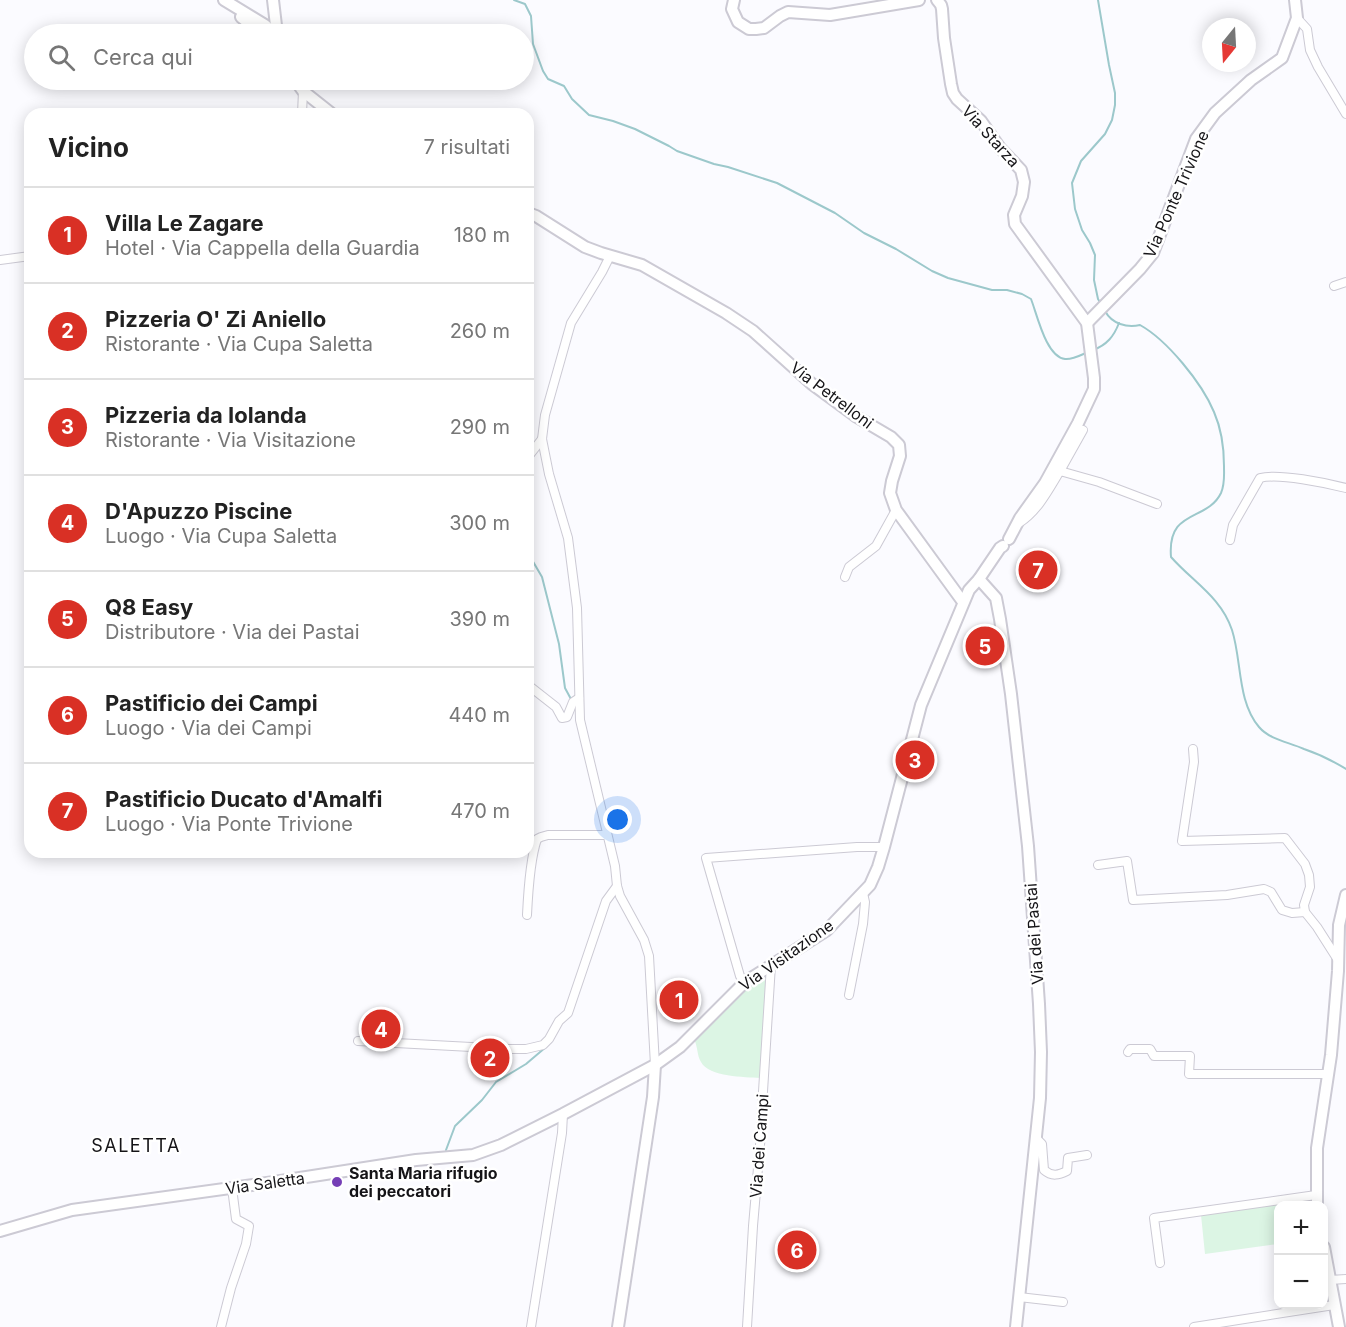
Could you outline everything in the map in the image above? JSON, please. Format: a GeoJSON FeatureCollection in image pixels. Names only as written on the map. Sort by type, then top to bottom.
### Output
{"type":"FeatureCollection","features":[{"type":"Feature","properties":{"kind":"street"},"geometry":{"type":"LineString","coordinates":[[216,0],[249,24]]}},
{"type":"Feature","properties":{"kind":"street"},"geometry":{"type":"LineString","coordinates":[[224,0],[262,24]]}},
{"type":"Feature","properties":{"kind":"street"},"geometry":{"type":"LineString","coordinates":[[273,0],[275,24]]}},
{"type":"Feature","properties":{"kind":"street"},"geometry":{"type":"LineString","coordinates":[[734,0],[732,9],[738,22],[749,29],[764,28],[788,12],[830,15],[919,0]]}},
{"type":"Feature","properties":{"kind":"street","name":"Via Starza"},"geometry":{"type":"LineString","coordinates":[[937,0],[942,9],[953,93],[981,121],[1000,148],[1021,170],[1024,182],[1022,196],[1014,214],[1015,224],[1087,323]]}},
{"type":"Feature","properties":{"kind":"street"},"geometry":{"type":"LineString","coordinates":[[1295,0],[1297,18],[1307,29],[1310,50],[1346,114]]}},
{"type":"Feature","properties":{"kind":"street","name":"Via Ponte Trivione"},"geometry":{"type":"LineString","coordinates":[[1087,323],[1153,253],[1196,139],[1215,113],[1251,80],[1282,58],[1297,18]]}},
{"type":"Feature","properties":{"kind":"street"},"geometry":{"type":"LineString","coordinates":[[302,108],[303,91]]}},
{"type":"Feature","properties":{"kind":"street"},"geometry":{"type":"LineString","coordinates":[[303,91],[324,108]]}},
{"type":"Feature","properties":{"kind":"street","name":"Via Petrelloni"},"geometry":{"type":"LineString","coordinates":[[534,215],[585,247],[642,266],[726,313],[753,331],[812,384],[857,417],[891,437],[899,445],[900,456],[890,493],[896,510],[963,602]]}},
{"type":"Feature","properties":{"kind":"street"},"geometry":{"type":"LineString","coordinates":[[610,256],[603,272],[571,323],[545,415],[542,440],[549,474],[568,538],[577,608],[574,702],[580,720],[603,836],[615,866],[620,897],[644,940],[649,956],[654,1065],[651,1108],[618,1327]]}},
{"type":"Feature","properties":{"kind":"street"},"geometry":{"type":"LineString","coordinates":[[0,260],[24,257]]}},
{"type":"Feature","properties":{"kind":"street"},"geometry":{"type":"LineString","coordinates":[[1334,286],[1346,282]]}},
{"type":"Feature","properties":{"kind":"street"},"geometry":{"type":"LineString","coordinates":[[979,579],[1006,543],[1044,483],[1078,423],[1094,389],[1087,323]]}},
{"type":"Feature","properties":{"kind":"street"},"geometry":{"type":"LineString","coordinates":[[1016,525],[1031,513],[1043,498],[1083,430]]}},
{"type":"Feature","properties":{"kind":"street"},"geometry":{"type":"LineString","coordinates":[[534,450],[542,440]]}},
{"type":"Feature","properties":{"kind":"street"},"geometry":{"type":"LineString","coordinates":[[1060,471],[1099,482],[1157,504]]}},
{"type":"Feature","properties":{"kind":"street"},"geometry":{"type":"LineString","coordinates":[[1230,540],[1233,525],[1260,478],[1282,477],[1346,488]]}},
{"type":"Feature","properties":{"kind":"street"},"geometry":{"type":"LineString","coordinates":[[845,577],[849,567],[876,546],[896,510]]}},
{"type":"Feature","properties":{"kind":"street","name":"Via Visitazione"},"geometry":{"type":"LineString","coordinates":[[654,1065],[680,1047],[745,982],[827,930],[870,885],[884,847],[921,705],[963,602],[969,590],[979,579]]}},
{"type":"Feature","properties":{"kind":"street","name":"Via dei Pastai"},"geometry":{"type":"LineString","coordinates":[[979,579],[996,598],[1011,694],[1028,846],[1039,1004],[1040,1098],[1016,1327]]}},
{"type":"Feature","properties":{"kind":"street"},"geometry":{"type":"LineString","coordinates":[[534,690],[556,707],[562,718],[567,717],[574,702]]}},
{"type":"Feature","properties":{"kind":"street"},"geometry":{"type":"LineString","coordinates":[[1193,749],[1194,762],[1182,841],[1285,838],[1305,864],[1309,875],[1310,887],[1304,905],[1305,912],[1338,961]]}},
{"type":"Feature","properties":{"kind":"street"},"geometry":{"type":"LineString","coordinates":[[534,854],[536,840],[541,837],[603,836]]}},
{"type":"Feature","properties":{"kind":"street"},"geometry":{"type":"LineString","coordinates":[[745,982],[740,976],[706,858],[884,847]]}},
{"type":"Feature","properties":{"kind":"street"},"geometry":{"type":"LineString","coordinates":[[527,915],[533,858]]}},
{"type":"Feature","properties":{"kind":"street"},"geometry":{"type":"LineString","coordinates":[[1098,865],[1127,861],[1133,900],[1227,895],[1264,889],[1271,892],[1282,910],[1292,913],[1305,912]]}},
{"type":"Feature","properties":{"kind":"street"},"geometry":{"type":"LineString","coordinates":[[358,1041],[509,1049],[526,1049],[543,1045],[559,1021],[568,1013],[606,901],[617,886]]}},
{"type":"Feature","properties":{"kind":"street"},"geometry":{"type":"LineString","coordinates":[[849,995],[864,924],[863,892]]}},
{"type":"Feature","properties":{"kind":"street"},"geometry":{"type":"LineString","coordinates":[[1161,1263],[1154,1218],[1316,1200],[1317,1148],[1331,1046],[1339,925],[1346,896]]}},
{"type":"Feature","properties":{"kind":"street","name":"Via dei Campi"},"geometry":{"type":"LineString","coordinates":[[747,1327],[762,1132],[771,965]]}},
{"type":"Feature","properties":{"kind":"street"},"geometry":{"type":"LineString","coordinates":[[1128,1052],[1130,1049],[1150,1049],[1154,1056],[1190,1056],[1190,1074],[1327,1074]]}},
{"type":"Feature","properties":{"kind":"street","name":"Via Saletta"},"geometry":{"type":"LineString","coordinates":[[0,1231],[72,1210],[416,1160],[481,1153],[524,1134],[654,1065]]}},
{"type":"Feature","properties":{"kind":"street"},"geometry":{"type":"LineString","coordinates":[[531,1327],[562,1133],[563,1114]]}},
{"type":"Feature","properties":{"kind":"street"},"geometry":{"type":"LineString","coordinates":[[1036,1138],[1042,1144],[1044,1170],[1048,1174],[1059,1175],[1067,1171],[1068,1158],[1087,1155]]}},
{"type":"Feature","properties":{"kind":"street"},"geometry":{"type":"LineString","coordinates":[[220,1327],[246,1244],[249,1226],[236,1219],[232,1188]]}},
{"type":"Feature","properties":{"kind":"street"},"geometry":{"type":"LineString","coordinates":[[1325,1255],[1338,1327]]}},
{"type":"Feature","properties":{"kind":"street"},"geometry":{"type":"LineString","coordinates":[[1330,1280],[1346,1279]]}},
{"type":"Feature","properties":{"kind":"street"},"geometry":{"type":"LineString","coordinates":[[1019,1297],[1063,1302]]}},
{"type":"Feature","properties":{"kind":"street"},"geometry":{"type":"LineString","coordinates":[[1194,1327],[1334,1305]]}},
{"type":"Feature","properties":{"kind":"street"},"geometry":{"type":"LineString","coordinates":[[1262,1317],[1263,1327]]}},
{"type":"Feature","properties":{"kind":"green space"},"geometry":{"type":"Polygon","coordinates":[[[767,972],[760,1078],[711,1071],[700,1060],[694,1039],[728,1001],[767,972]]]}},
{"type":"Feature","properties":{"kind":"green space"},"geometry":{"type":"Polygon","coordinates":[[[1274,1204],[1274,1245],[1205,1254],[1201,1215],[1274,1204]]]}},
{"type":"Feature","properties":{"kind":"waterway"},"geometry":{"type":"LineString","coordinates":[[514,0],[525,4],[531,16],[532,24]]}},
{"type":"Feature","properties":{"kind":"waterway"},"geometry":{"type":"LineString","coordinates":[[1098,0],[1115,93],[1115,105],[1112,120],[1105,134],[1081,161],[1072,183],[1075,209],[1082,230],[1095,255],[1094,280],[1101,304]]}},
{"type":"Feature","properties":{"kind":"waterway"},"geometry":{"type":"LineString","coordinates":[[534,47],[548,79],[564,86],[572,99],[589,115],[635,129],[677,151],[777,183],[835,213],[864,233],[948,278],[992,290],[1007,290],[1022,294],[1031,299],[1047,343],[1058,356],[1071,359],[1088,352]]}},
{"type":"Feature","properties":{"kind":"waterway"},"geometry":{"type":"LineString","coordinates":[[1105,311],[1116,322],[1130,326],[1140,325],[1172,351],[1201,388],[1216,418],[1223,452],[1224,483],[1222,490],[1215,502],[1181,523],[1175,530],[1171,541],[1171,557],[1214,599],[1227,618],[1235,642],[1243,693],[1252,717],[1269,735],[1320,755],[1346,769]]}},
{"type":"Feature","properties":{"kind":"waterway"},"geometry":{"type":"LineString","coordinates":[[1093,350],[1109,340],[1119,323]]}},
{"type":"Feature","properties":{"kind":"waterway"},"geometry":{"type":"LineString","coordinates":[[534,563],[542,577],[559,644],[565,688],[572,701]]}},
{"type":"Feature","properties":{"kind":"waterway"},"geometry":{"type":"LineString","coordinates":[[446,1150],[455,1126],[482,1100],[496,1082],[526,1064],[546,1047]]}},
{"type":"Feature","properties":{"kind":"place","name":"Pastificio Ducato d'Amalfi"},"geometry":{"type":"Point","coordinates":[1038,570]}},
{"type":"Feature","properties":{"kind":"place","name":"Q8 Easy"},"geometry":{"type":"Point","coordinates":[985,646]}},
{"type":"Feature","properties":{"kind":"place","name":"Pizzeria da Iolanda"},"geometry":{"type":"Point","coordinates":[915,760]}},
{"type":"Feature","properties":{"kind":"place","name":"Villa Le Zagare"},"geometry":{"type":"Point","coordinates":[679,1000]}},
{"type":"Feature","properties":{"kind":"place","name":"D'Apuzzo Piscine"},"geometry":{"type":"Point","coordinates":[381,1029]}},
{"type":"Feature","properties":{"kind":"place","name":"Pizzeria O' Zi Aniello"},"geometry":{"type":"Point","coordinates":[490,1058]}},
{"type":"Feature","properties":{"kind":"place","name":"Santa Maria rifugio dei peccatori"},"geometry":{"type":"Point","coordinates":[337,1182]}},
{"type":"Feature","properties":{"kind":"place","name":"Pastificio dei Campi"},"geometry":{"type":"Point","coordinates":[797,1250]}},
{"type":"Feature","properties":{"kind":"district","name":"SALETTA"},"geometry":{"type":"Point","coordinates":[136,1146]}}]}
